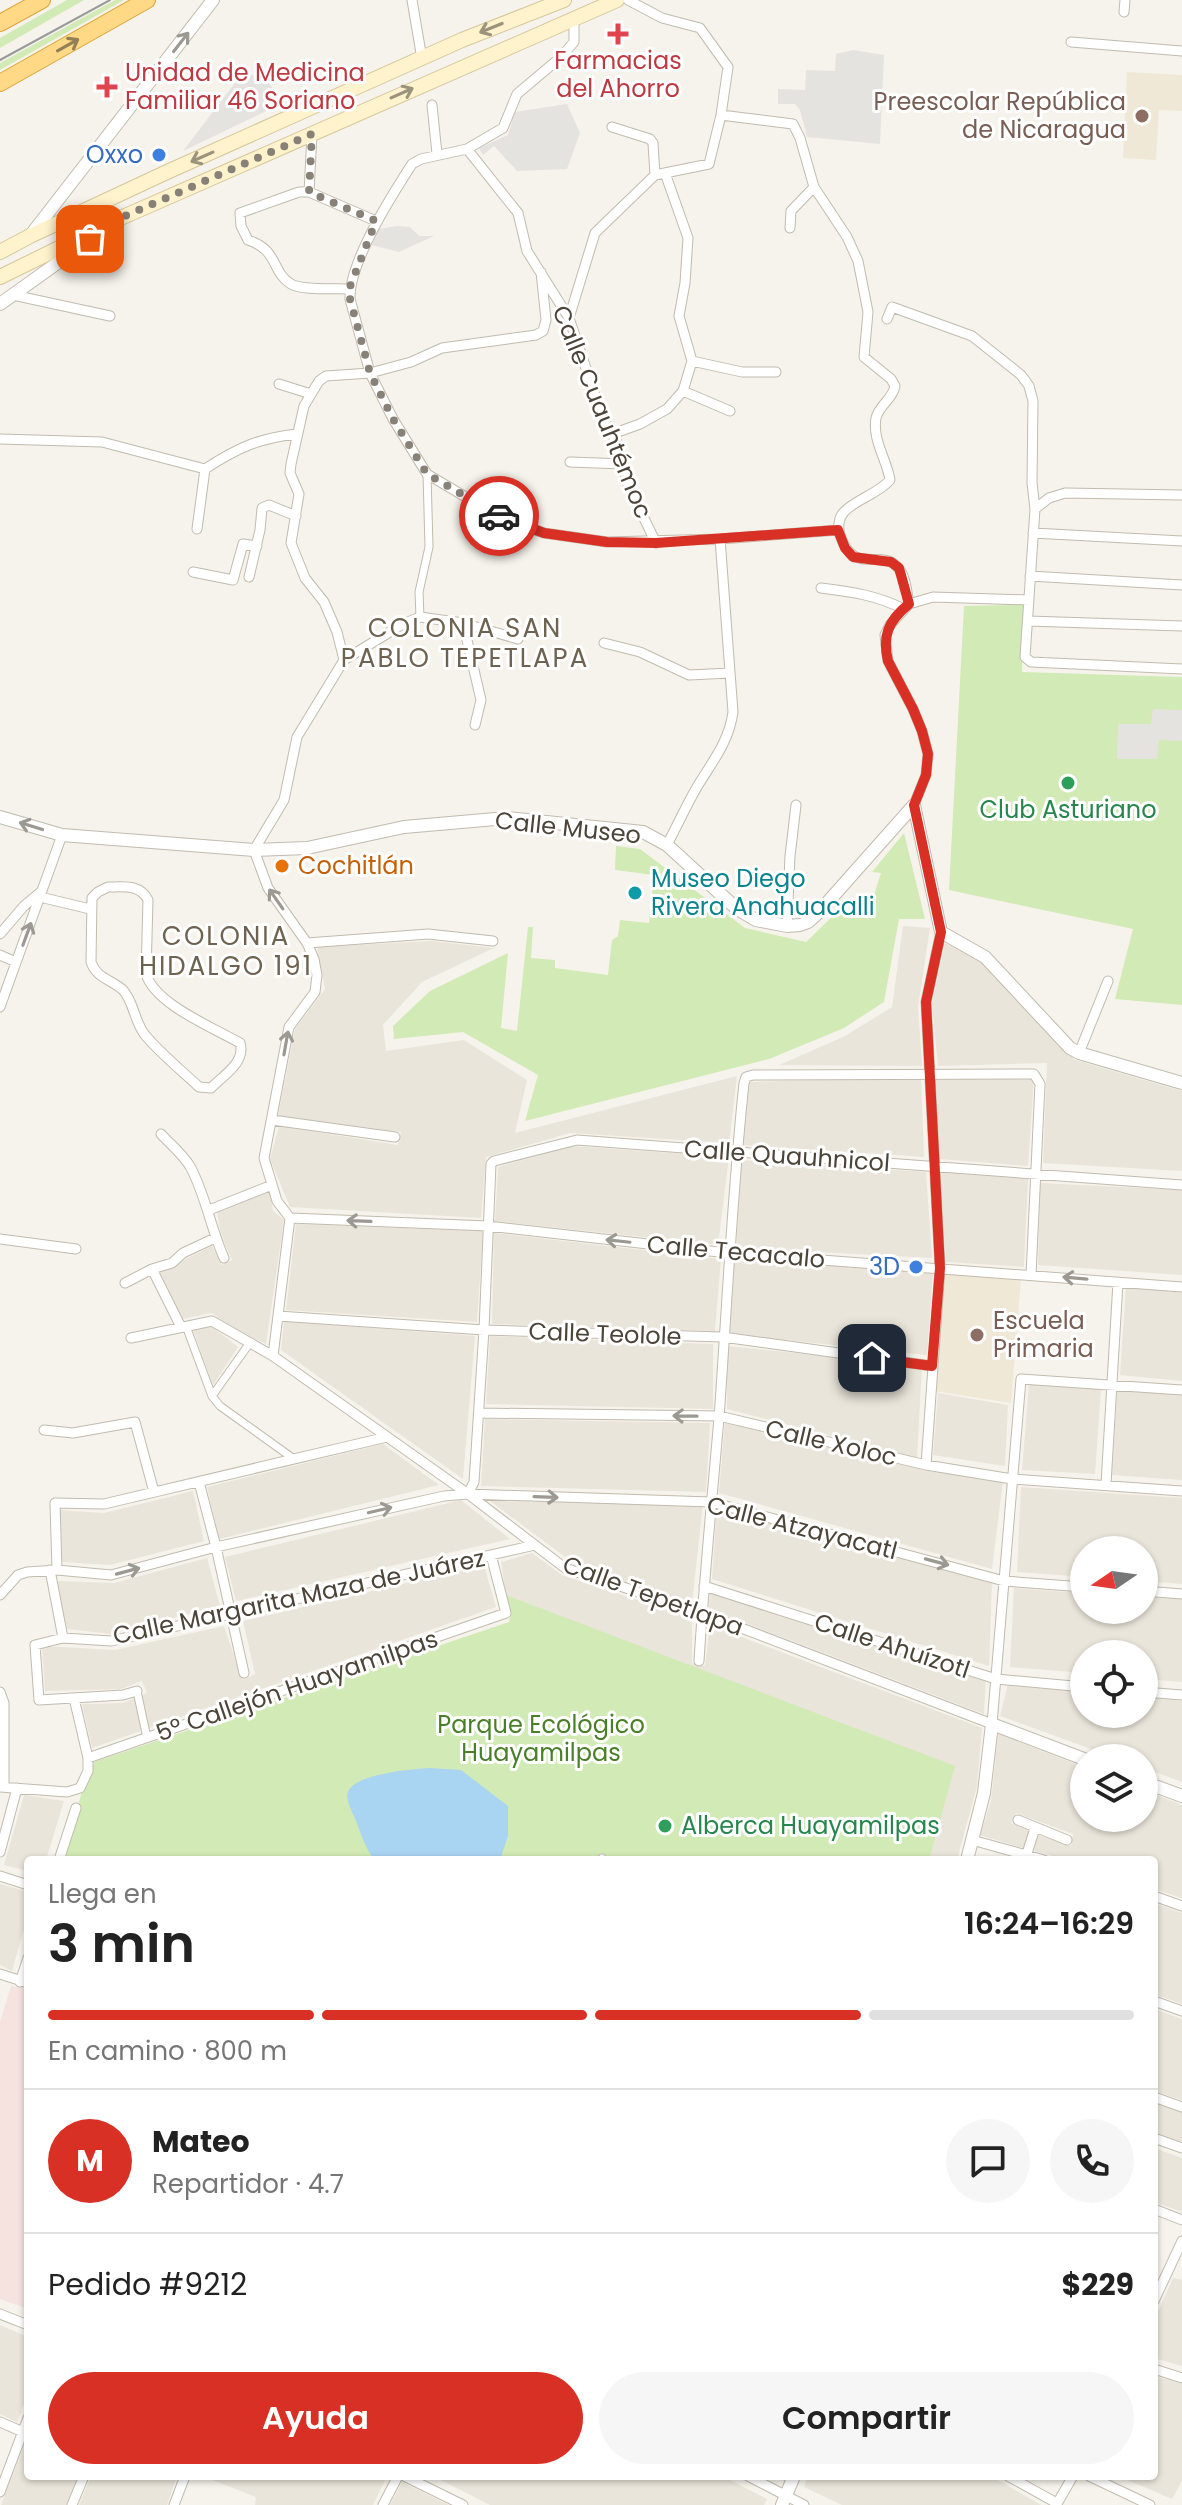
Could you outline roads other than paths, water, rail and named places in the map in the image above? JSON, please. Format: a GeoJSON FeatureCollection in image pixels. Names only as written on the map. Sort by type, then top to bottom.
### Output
{"type":"FeatureCollection","features":[{"type":"Feature","properties":{"kind":"highway"},"geometry":{"type":"LineString","coordinates":[[0,83],[147,0]]}},
{"type":"Feature","properties":{"kind":"highway"},"geometry":{"type":"LineString","coordinates":[[0,23],[33,2]]}},
{"type":"Feature","properties":{"kind":"main road"},"geometry":{"type":"LineString","coordinates":[[0,252],[167,172],[496,26],[564,0]]}},
{"type":"Feature","properties":{"kind":"main road"},"geometry":{"type":"LineString","coordinates":[[0,277],[116,220],[617,0]]}},
{"type":"Feature","properties":{"kind":"main road"},"geometry":{"type":"LineString","coordinates":[[257,158],[248,153],[246,147],[250,141],[326,112],[384,76]]}},
{"type":"Feature","properties":{"kind":"main road"},"geometry":{"type":"LineString","coordinates":[[167,172],[180,177],[181,189],[177,194]]}},
{"type":"Feature","properties":{"kind":"street"},"geometry":{"type":"LineString","coordinates":[[30,236],[213,0]]}},
{"type":"Feature","properties":{"kind":"street"},"geometry":{"type":"LineString","coordinates":[[412,0],[422,59]]}},
{"type":"Feature","properties":{"kind":"street"},"geometry":{"type":"LineString","coordinates":[[569,318],[595,233],[660,174],[709,164],[721,115],[728,67],[700,28],[662,18],[628,0]]}},
{"type":"Feature","properties":{"kind":"street"},"geometry":{"type":"LineString","coordinates":[[1124,12],[1125,0]]}},
{"type":"Feature","properties":{"kind":"street"},"geometry":{"type":"LineString","coordinates":[[574,19],[574,42],[517,94],[503,128],[467,149],[437,154],[412,164],[376,221],[349,289],[370,373],[393,419],[427,474],[501,518],[544,533],[607,542],[656,543],[838,530]]}},
{"type":"Feature","properties":{"kind":"street"},"geometry":{"type":"LineString","coordinates":[[1071,42],[1182,51]]}},
{"type":"Feature","properties":{"kind":"street"},"geometry":{"type":"LineString","coordinates":[[432,105],[437,154]]}},
{"type":"Feature","properties":{"kind":"street"},"geometry":{"type":"LineString","coordinates":[[721,115],[793,124],[814,187],[847,237],[858,261],[868,312],[864,357],[895,386],[894,395],[882,406],[876,418],[879,451],[890,480],[843,512],[838,530],[845,548],[853,557],[891,562],[899,568],[906,606]]}},
{"type":"Feature","properties":{"kind":"street"},"geometry":{"type":"LineString","coordinates":[[612,127],[650,139],[653,143],[660,174],[688,238],[679,316],[692,361],[683,391],[667,409],[640,424],[612,434]]}},
{"type":"Feature","properties":{"kind":"street"},"geometry":{"type":"LineString","coordinates":[[309,192],[312,134]]}},
{"type":"Feature","properties":{"kind":"street","name":"Calle Cuauhtémoc"},"geometry":{"type":"LineString","coordinates":[[467,149],[518,213],[527,251],[569,318],[602,416],[619,446],[628,485],[656,543]]}},
{"type":"Feature","properties":{"kind":"street"},"geometry":{"type":"LineString","coordinates":[[790,228],[791,211],[814,187]]}},
{"type":"Feature","properties":{"kind":"street"},"geometry":{"type":"LineString","coordinates":[[349,289],[289,283],[264,245],[248,240],[241,226],[240,213],[299,192],[309,192],[376,221]]}},
{"type":"Feature","properties":{"kind":"street"},"geometry":{"type":"LineString","coordinates":[[0,304],[116,220]]}},
{"type":"Feature","properties":{"kind":"street"},"geometry":{"type":"LineString","coordinates":[[344,660],[337,632],[324,602],[305,578],[295,558],[290,535],[299,494],[290,473],[304,406],[321,377],[370,373],[411,362],[442,348],[536,335],[543,331],[546,320],[541,272]]}},
{"type":"Feature","properties":{"kind":"street"},"geometry":{"type":"LineString","coordinates":[[13,295],[110,316]]}},
{"type":"Feature","properties":{"kind":"street"},"geometry":{"type":"LineString","coordinates":[[887,319],[892,307],[972,336],[1021,375],[1029,386],[1033,401],[1032,483],[1035,509],[1025,657],[1031,662],[1182,669]]}},
{"type":"Feature","properties":{"kind":"street"},"geometry":{"type":"LineString","coordinates":[[692,361],[742,372],[776,372]]}},
{"type":"Feature","properties":{"kind":"street"},"geometry":{"type":"LineString","coordinates":[[279,384],[311,394]]}},
{"type":"Feature","properties":{"kind":"street"},"geometry":{"type":"LineString","coordinates":[[683,391],[730,411]]}},
{"type":"Feature","properties":{"kind":"street"},"geometry":{"type":"LineString","coordinates":[[0,439],[102,442],[205,469],[248,444],[270,437],[297,434]]}},
{"type":"Feature","properties":{"kind":"street"},"geometry":{"type":"LineString","coordinates":[[570,462],[624,464]]}},
{"type":"Feature","properties":{"kind":"street"},"geometry":{"type":"LineString","coordinates":[[197,529],[205,469]]}},
{"type":"Feature","properties":{"kind":"street"},"geometry":{"type":"LineString","coordinates":[[420,617],[419,592],[429,547],[427,474]]}},
{"type":"Feature","properties":{"kind":"street"},"geometry":{"type":"LineString","coordinates":[[1035,509],[1049,498],[1065,493],[1182,495]]}},
{"type":"Feature","properties":{"kind":"street"},"geometry":{"type":"LineString","coordinates":[[249,577],[264,506],[269,505],[296,516]]}},
{"type":"Feature","properties":{"kind":"street"},"geometry":{"type":"LineString","coordinates":[[1033,533],[1182,541]]}},
{"type":"Feature","properties":{"kind":"street"},"geometry":{"type":"LineString","coordinates":[[667,845],[697,787],[723,747],[733,712],[720,539]]}},
{"type":"Feature","properties":{"kind":"street"},"geometry":{"type":"LineString","coordinates":[[193,572],[233,580],[243,544],[257,546]]}},
{"type":"Feature","properties":{"kind":"street"},"geometry":{"type":"LineString","coordinates":[[1030,576],[1182,585]]}},
{"type":"Feature","properties":{"kind":"street"},"geometry":{"type":"LineString","coordinates":[[821,588],[865,593],[906,606]]}},
{"type":"Feature","properties":{"kind":"street"},"geometry":{"type":"LineString","coordinates":[[796,805],[787,926],[808,922],[819,912],[914,805],[926,775],[928,754],[922,731],[885,649],[885,635],[906,606],[933,597],[1029,600]]}},
{"type":"Feature","properties":{"kind":"street"},"geometry":{"type":"LineString","coordinates":[[273,1356],[290,1218],[280,1206],[264,1158],[289,1027],[316,988],[316,967],[307,943],[268,888],[254,850],[284,800],[297,737],[344,660],[420,617],[463,623],[518,639]]}},
{"type":"Feature","properties":{"kind":"street"},"geometry":{"type":"LineString","coordinates":[[1028,621],[1182,626]]}},
{"type":"Feature","properties":{"kind":"street"},"geometry":{"type":"LineString","coordinates":[[463,623],[481,700],[475,725]]}},
{"type":"Feature","properties":{"kind":"street"},"geometry":{"type":"LineString","coordinates":[[604,643],[640,652],[689,675],[730,673]]}},
{"type":"Feature","properties":{"kind":"street"},"geometry":{"type":"LineString","coordinates":[[914,805],[941,932],[926,1002],[940,1268],[926,1465]]}},
{"type":"Feature","properties":{"kind":"street","name":"Calle Museo"},"geometry":{"type":"LineString","coordinates":[[0,817],[62,835],[254,850],[307,848],[404,827],[507,818],[643,832],[667,845],[737,909],[756,920],[787,926]]}},
{"type":"Feature","properties":{"kind":"street"},"geometry":{"type":"LineString","coordinates":[[0,1007],[62,835]]}},
{"type":"Feature","properties":{"kind":"street"},"geometry":{"type":"LineString","coordinates":[[108,887],[134,887],[144,893],[148,900],[146,974],[149,984],[172,1005],[240,1043],[241,1058],[211,1088],[204,1090],[199,1087],[145,1035],[135,1018],[129,998],[94,970],[91,962],[90,909],[92,898],[108,887]]}},
{"type":"Feature","properties":{"kind":"street"},"geometry":{"type":"LineString","coordinates":[[41,894],[90,909]]}},
{"type":"Feature","properties":{"kind":"street"},"geometry":{"type":"LineString","coordinates":[[0,934],[24,906],[41,894]]}},
{"type":"Feature","properties":{"kind":"street"},"geometry":{"type":"LineString","coordinates":[[941,932],[985,957],[1070,1048],[1182,1083]]}},
{"type":"Feature","properties":{"kind":"street"},"geometry":{"type":"LineString","coordinates":[[307,943],[428,934],[493,941]]}},
{"type":"Feature","properties":{"kind":"street"},"geometry":{"type":"LineString","coordinates":[[0,955],[16,962]]}},
{"type":"Feature","properties":{"kind":"street"},"geometry":{"type":"LineString","coordinates":[[1079,1053],[1108,981]]}},
{"type":"Feature","properties":{"kind":"street"},"geometry":{"type":"LineString","coordinates":[[699,1661],[719,1416],[728,1253],[746,1077],[1034,1074],[1040,1084],[1031,1275]]}},
{"type":"Feature","properties":{"kind":"street"},"geometry":{"type":"LineString","coordinates":[[272,1120],[395,1137]]}},
{"type":"Feature","properties":{"kind":"street"},"geometry":{"type":"LineString","coordinates":[[161,1134],[190,1165],[224,1258]]}},
{"type":"Feature","properties":{"kind":"street","name":"Calle Quauhnicol"},"geometry":{"type":"LineString","coordinates":[[488,1226],[491,1164],[571,1140],[1182,1185]]}},
{"type":"Feature","properties":{"kind":"street"},"geometry":{"type":"LineString","coordinates":[[209,1210],[272,1185]]}},
{"type":"Feature","properties":{"kind":"street","name":"Calle Tecacalo"},"geometry":{"type":"LineString","coordinates":[[290,1218],[488,1226],[728,1253],[1182,1287]]}},
{"type":"Feature","properties":{"kind":"street"},"geometry":{"type":"LineString","coordinates":[[468,1494],[474,1482],[488,1226]]}},
{"type":"Feature","properties":{"kind":"street"},"geometry":{"type":"LineString","coordinates":[[125,1283],[172,1263],[183,1253],[215,1238]]}},
{"type":"Feature","properties":{"kind":"street"},"geometry":{"type":"LineString","coordinates":[[0,1239],[76,1249]]}},
{"type":"Feature","properties":{"kind":"street"},"geometry":{"type":"LineString","coordinates":[[152,1269],[184,1327],[212,1396],[220,1406],[294,1459]]}},
{"type":"Feature","properties":{"kind":"street"},"geometry":{"type":"LineString","coordinates":[[1106,1484],[1118,1282]]}},
{"type":"Feature","properties":{"kind":"street","name":"Calle Teolole"},"geometry":{"type":"LineString","coordinates":[[278,1316],[484,1330],[723,1337],[932,1366]]}},
{"type":"Feature","properties":{"kind":"street","name":"Calle Tepetlapa"},"geometry":{"type":"LineString","coordinates":[[131,1338],[212,1321],[273,1356],[468,1494],[565,1568],[702,1613],[1070,1754]]}},
{"type":"Feature","properties":{"kind":"street"},"geometry":{"type":"LineString","coordinates":[[212,1396],[249,1344]]}},
{"type":"Feature","properties":{"kind":"street"},"geometry":{"type":"LineString","coordinates":[[968,1856],[984,1793],[992,1724],[1021,1379],[1182,1390]]}},
{"type":"Feature","properties":{"kind":"street","name":"Calle Xoloc"},"geometry":{"type":"LineString","coordinates":[[479,1413],[719,1416],[926,1465],[1012,1479],[1182,1491]]}},
{"type":"Feature","properties":{"kind":"street"},"geometry":{"type":"LineString","coordinates":[[44,1430],[73,1433],[135,1422],[154,1492]]}},
{"type":"Feature","properties":{"kind":"street"},"geometry":{"type":"LineString","coordinates":[[147,1738],[137,1691],[123,1695],[39,1700],[35,1645],[63,1638],[54,1570],[55,1503],[104,1504],[387,1437]]}},
{"type":"Feature","properties":{"kind":"street"},"geometry":{"type":"LineString","coordinates":[[199,1482],[244,1673]]}},
{"type":"Feature","properties":{"kind":"street","name":"Calle Atzayacatl"},"geometry":{"type":"LineString","coordinates":[[54,1570],[111,1575],[216,1547],[444,1496],[468,1494],[711,1502],[1004,1581],[1070,1586]]}},
{"type":"Feature","properties":{"kind":"street","name":"Calle Margarita Maza de Juárez"},"geometry":{"type":"LineString","coordinates":[[63,1638],[111,1641],[535,1545]]}},
{"type":"Feature","properties":{"kind":"street","name":"5º Callejón Huayamilpas"},"geometry":{"type":"LineString","coordinates":[[88,1758],[506,1613],[491,1555]]}},
{"type":"Feature","properties":{"kind":"street"},"geometry":{"type":"LineString","coordinates":[[0,1595],[18,1575],[54,1570]]}},
{"type":"Feature","properties":{"kind":"street","name":"Calle Ahuízotl"},"geometry":{"type":"LineString","coordinates":[[704,1586],[996,1679],[1070,1686]]}},
{"type":"Feature","properties":{"kind":"street"},"geometry":{"type":"LineString","coordinates":[[1158,1592],[1182,1594]]}},
{"type":"Feature","properties":{"kind":"street"},"geometry":{"type":"LineString","coordinates":[[0,1692],[4,1703],[2,1787],[80,1792],[88,1771],[88,1758],[74,1698]]}},
{"type":"Feature","properties":{"kind":"street"},"geometry":{"type":"LineString","coordinates":[[1158,1693],[1182,1695]]}},
{"type":"Feature","properties":{"kind":"street"},"geometry":{"type":"LineString","coordinates":[[1158,1787],[1182,1796]]}},
{"type":"Feature","properties":{"kind":"street"},"geometry":{"type":"LineString","coordinates":[[0,1852],[17,1788]]}},
{"type":"Feature","properties":{"kind":"street"},"geometry":{"type":"LineString","coordinates":[[60,1856],[76,1808]]}},
{"type":"Feature","properties":{"kind":"street"},"geometry":{"type":"LineString","coordinates":[[1018,1820],[1067,1840]]}},
{"type":"Feature","properties":{"kind":"street"},"geometry":{"type":"LineString","coordinates":[[1027,1856],[1035,1828]]}},
{"type":"Feature","properties":{"kind":"street"},"geometry":{"type":"LineString","coordinates":[[972,1840],[1020,1856]]}},
{"type":"Feature","properties":{"kind":"street"},"geometry":{"type":"LineString","coordinates":[[0,1876],[24,1884]]}},
{"type":"Feature","properties":{"kind":"street"},"geometry":{"type":"LineString","coordinates":[[1158,1897],[1182,1906]]}},
{"type":"Feature","properties":{"kind":"street"},"geometry":{"type":"LineString","coordinates":[[0,1974],[24,1983]]}},
{"type":"Feature","properties":{"kind":"street"},"geometry":{"type":"LineString","coordinates":[[1158,2002],[1182,2011]]}},
{"type":"Feature","properties":{"kind":"street"},"geometry":{"type":"LineString","coordinates":[[1158,2098],[1182,2107]]}},
{"type":"Feature","properties":{"kind":"street"},"geometry":{"type":"LineString","coordinates":[[1158,2139],[1182,2148]]}},
{"type":"Feature","properties":{"kind":"street"},"geometry":{"type":"LineString","coordinates":[[1158,2211],[1182,2220]]}},
{"type":"Feature","properties":{"kind":"street"},"geometry":{"type":"LineString","coordinates":[[1158,2292],[1182,2241]]}},
{"type":"Feature","properties":{"kind":"street"},"geometry":{"type":"LineString","coordinates":[[1169,2268],[1182,2271]]}},
{"type":"Feature","properties":{"kind":"street"},"geometry":{"type":"LineString","coordinates":[[0,2314],[24,2323]]}},
{"type":"Feature","properties":{"kind":"street"},"geometry":{"type":"LineString","coordinates":[[1158,2370],[1182,2378]]}},
{"type":"Feature","properties":{"kind":"street"},"geometry":{"type":"LineString","coordinates":[[0,2422],[23,2432],[0,2492]]}},
{"type":"Feature","properties":{"kind":"street"},"geometry":{"type":"LineString","coordinates":[[72,2505],[82,2480]]}},
{"type":"Feature","properties":{"kind":"street"},"geometry":{"type":"LineString","coordinates":[[174,2505],[183,2480]]}},
{"type":"Feature","properties":{"kind":"street"},"geometry":{"type":"LineString","coordinates":[[383,2505],[396,2480]]}},
{"type":"Feature","properties":{"kind":"street"},"geometry":{"type":"LineString","coordinates":[[412,2480],[463,2505]]}},
{"type":"Feature","properties":{"kind":"street"},"geometry":{"type":"LineString","coordinates":[[754,2480],[785,2501],[804,2505]]}},
{"type":"Feature","properties":{"kind":"street"},"geometry":{"type":"LineString","coordinates":[[785,2501],[793,2480]]}},
{"type":"Feature","properties":{"kind":"street"},"geometry":{"type":"LineString","coordinates":[[1015,2480],[1058,2502],[1071,2480]]}},
{"type":"Feature","properties":{"kind":"street"},"geometry":{"type":"LineString","coordinates":[[1097,2480],[1150,2505]]}},
{"type":"Feature","properties":{"kind":"water"},"geometry":{"type":"Polygon","coordinates":[[[429,1768],[461,1770],[508,1806],[508,1836],[501,1856],[372,1856],[350,1806],[348,1792],[361,1781],[398,1771],[429,1768]]]}},
{"type":"Feature","properties":{"kind":"tram line"},"geometry":{"type":"LineString","coordinates":[[0,60],[110,0]]}},
{"type":"Feature","properties":{"kind":"place","name":"Farmacias del Ahorro"},"geometry":{"type":"Point","coordinates":[618,34]}},
{"type":"Feature","properties":{"kind":"place","name":"Unidad de Medicina Familiar 46 Soriano"},"geometry":{"type":"Point","coordinates":[107,87]}},
{"type":"Feature","properties":{"kind":"place","name":"Preescolar República de Nicaragua"},"geometry":{"type":"Point","coordinates":[1142,116]}},
{"type":"Feature","properties":{"kind":"place","name":"Oxxo"},"geometry":{"type":"Point","coordinates":[159,155]}},
{"type":"Feature","properties":{"kind":"place","name":"Club Asturiano"},"geometry":{"type":"Point","coordinates":[1068,783]}},
{"type":"Feature","properties":{"kind":"place","name":"Cochitlán"},"geometry":{"type":"Point","coordinates":[282,866]}},
{"type":"Feature","properties":{"kind":"place","name":"Museo Diego Rivera Anahuacalli"},"geometry":{"type":"Point","coordinates":[635,893]}},
{"type":"Feature","properties":{"kind":"place","name":"3D"},"geometry":{"type":"Point","coordinates":[916,1267]}},
{"type":"Feature","properties":{"kind":"place","name":"Escuela Primaria"},"geometry":{"type":"Point","coordinates":[977,1335]}},
{"type":"Feature","properties":{"kind":"place","name":"Alberca Huayamilpas"},"geometry":{"type":"Point","coordinates":[665,1826]}},
{"type":"Feature","properties":{"kind":"district","name":"COLONIA SAN PABLO TEPETLAPA"},"geometry":{"type":"Point","coordinates":[465,643]}},
{"type":"Feature","properties":{"kind":"district","name":"COLONIA HIDALGO 191"},"geometry":{"type":"Point","coordinates":[226,951]}},
{"type":"Feature","properties":{"kind":"park label","name":"Parque Ecológico Huayamilpas"},"geometry":{"type":"Point","coordinates":[541,1739]}}]}
